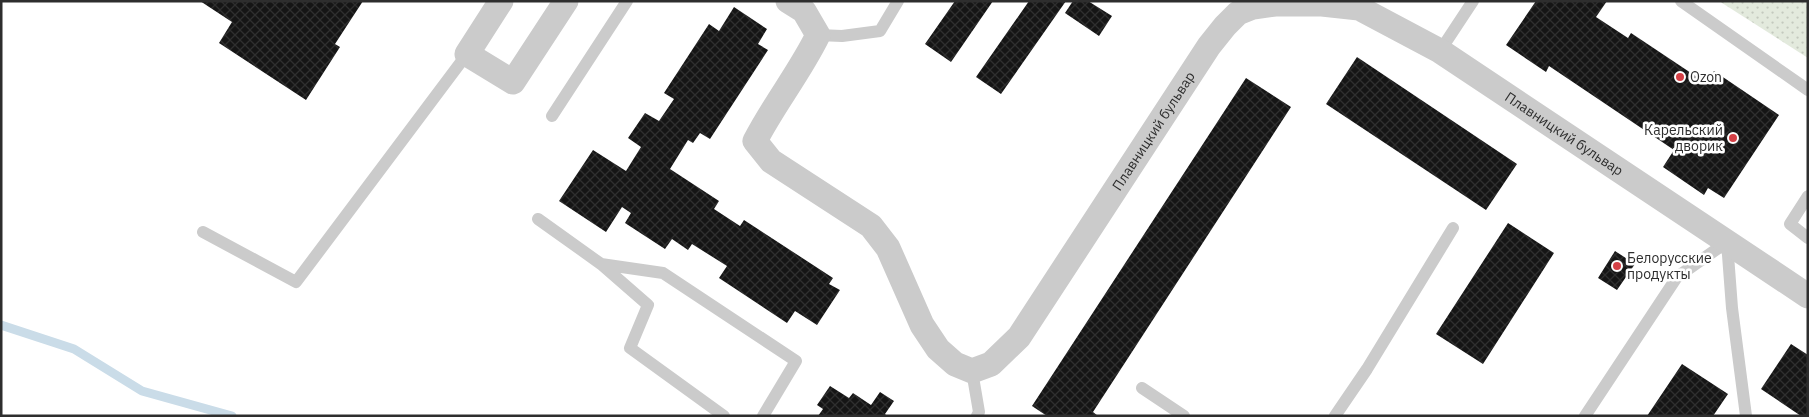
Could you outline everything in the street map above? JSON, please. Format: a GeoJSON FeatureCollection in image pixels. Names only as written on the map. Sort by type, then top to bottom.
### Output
{"type":"FeatureCollection","features":[{"type":"Feature","properties":{"kind":"street"},"geometry":{"type":"LineString","coordinates":[[501,1],[467,54],[513,82],[566,1]]}},
{"type":"Feature","properties":{"kind":"street"},"geometry":{"type":"LineString","coordinates":[[788,1],[804,11],[818,35],[806,59],[766,120],[755,141],[771,161],[871,226],[888,248],[922,325],[938,349],[955,364],[972,371]]}},
{"type":"Feature","properties":{"kind":"street","name":"Плавницкий бульвар"},"geometry":{"type":"LineString","coordinates":[[972,371],[991,364],[1019,336],[1209,46],[1225,26],[1238,13],[1253,7],[1276,4],[1322,4],[1359,8],[1440,51],[1727,242],[1806,289]]}},
{"type":"Feature","properties":{"kind":"lane"},"geometry":{"type":"LineString","coordinates":[[552,116],[627,1]]}},
{"type":"Feature","properties":{"kind":"lane"},"geometry":{"type":"LineString","coordinates":[[818,35],[842,36],[880,31],[898,1]]}},
{"type":"Feature","properties":{"kind":"lane"},"geometry":{"type":"LineString","coordinates":[[1440,51],[1473,1]]}},
{"type":"Feature","properties":{"kind":"lane"},"geometry":{"type":"LineString","coordinates":[[1681,1],[1808,90]]}},
{"type":"Feature","properties":{"kind":"lane"},"geometry":{"type":"LineString","coordinates":[[203,232],[296,282],[467,54]]}},
{"type":"Feature","properties":{"kind":"lane"},"geometry":{"type":"LineString","coordinates":[[1808,196],[1790,224],[1808,238]]}},
{"type":"Feature","properties":{"kind":"lane"},"geometry":{"type":"LineString","coordinates":[[538,219],[601,264],[648,305],[630,348],[724,416]]}},
{"type":"Feature","properties":{"kind":"lane"},"geometry":{"type":"LineString","coordinates":[[1335,416],[1367,369],[1384,338],[1453,228]]}},
{"type":"Feature","properties":{"kind":"lane"},"geometry":{"type":"LineString","coordinates":[[1585,416],[1677,276],[1727,242],[1732,308],[1746,416]]}},
{"type":"Feature","properties":{"kind":"lane"},"geometry":{"type":"LineString","coordinates":[[601,264],[663,273],[796,361],[763,416]]}},
{"type":"Feature","properties":{"kind":"lane"},"geometry":{"type":"LineString","coordinates":[[972,371],[979,412],[977,416]]}},
{"type":"Feature","properties":{"kind":"lane"},"geometry":{"type":"LineString","coordinates":[[1142,388],[1184,416]]}},
{"type":"Feature","properties":{"kind":"shaded area"},"geometry":{"type":"Polygon","coordinates":[[[1719,1],[1808,1],[1808,58],[1719,1]]]}},
{"type":"Feature","properties":{"kind":"building"},"geometry":{"type":"Polygon","coordinates":[[[200,1],[363,1],[335,44],[340,47],[306,100],[219,43],[232,22],[200,1]]]}},
{"type":"Feature","properties":{"kind":"building"},"geometry":{"type":"Polygon","coordinates":[[[955,1],[993,1],[951,62],[925,44],[955,1]]]}},
{"type":"Feature","properties":{"kind":"building"},"geometry":{"type":"Polygon","coordinates":[[[1029,1],[1066,1],[1001,94],[976,77],[1029,1]]]}},
{"type":"Feature","properties":{"kind":"building"},"geometry":{"type":"Polygon","coordinates":[[[1073,1],[1088,1],[1112,16],[1099,36],[1065,13],[1073,1]]]}},
{"type":"Feature","properties":{"kind":"building"},"geometry":{"type":"Polygon","coordinates":[[[1536,1],[1607,1],[1596,17],[1628,38],[1631,33],[1706,83],[1714,71],[1779,115],[1724,198],[1708,188],[1704,195],[1663,167],[1674,150],[1549,66],[1546,72],[1506,45],[1536,1]]]}},
{"type":"Feature","properties":{"kind":"building"},"geometry":{"type":"Polygon","coordinates":[[[734,7],[767,29],[758,44],[768,50],[710,139],[700,133],[693,143],[688,140],[670,169],[719,201],[714,209],[740,226],[744,220],[833,278],[829,284],[840,290],[817,325],[795,311],[787,323],[719,278],[727,266],[692,244],[688,250],[672,239],[665,249],[625,223],[631,213],[622,207],[606,232],[559,201],[593,150],[626,171],[641,147],[628,138],[645,113],[659,121],[674,99],[664,93],[709,24],[719,31],[734,7]]]}},
{"type":"Feature","properties":{"kind":"building"},"geometry":{"type":"Polygon","coordinates":[[[1357,57],[1517,164],[1486,210],[1326,104],[1357,57]]]}},
{"type":"Feature","properties":{"kind":"building"},"geometry":{"type":"Polygon","coordinates":[[[1246,78],[1291,107],[1093,412],[1098,416],[1047,416],[1032,406],[1246,78]]]}},
{"type":"Feature","properties":{"kind":"building"},"geometry":{"type":"Polygon","coordinates":[[[1508,223],[1554,253],[1483,364],[1436,334],[1508,223]]]}},
{"type":"Feature","properties":{"kind":"building"},"geometry":{"type":"Polygon","coordinates":[[[1615,251],[1635,264],[1617,290],[1598,278],[1615,251]]]}},
{"type":"Feature","properties":{"kind":"building"},"geometry":{"type":"Polygon","coordinates":[[[1791,344],[1808,355],[1808,416],[1801,416],[1761,389],[1791,344]]]}},
{"type":"Feature","properties":{"kind":"building"},"geometry":{"type":"Polygon","coordinates":[[[1682,364],[1728,394],[1713,416],[1647,416],[1682,364]]]}},
{"type":"Feature","properties":{"kind":"building"},"geometry":{"type":"Polygon","coordinates":[[[830,386],[849,398],[853,393],[871,405],[880,392],[894,401],[885,414],[887,416],[818,416],[823,409],[817,405],[830,386]]]}},
{"type":"Feature","properties":{"kind":"waterway"},"geometry":{"type":"LineString","coordinates":[[1,325],[74,349],[142,391],[232,416]]}},
{"type":"Feature","properties":{"kind":"place","name":"Ozon"},"geometry":{"type":"Point","coordinates":[1680,77]}},
{"type":"Feature","properties":{"kind":"place","name":"Карельский дворик"},"geometry":{"type":"Point","coordinates":[1733,138]}},
{"type":"Feature","properties":{"kind":"place","name":"Белорусские продукты"},"geometry":{"type":"Point","coordinates":[1617,266]}}]}
